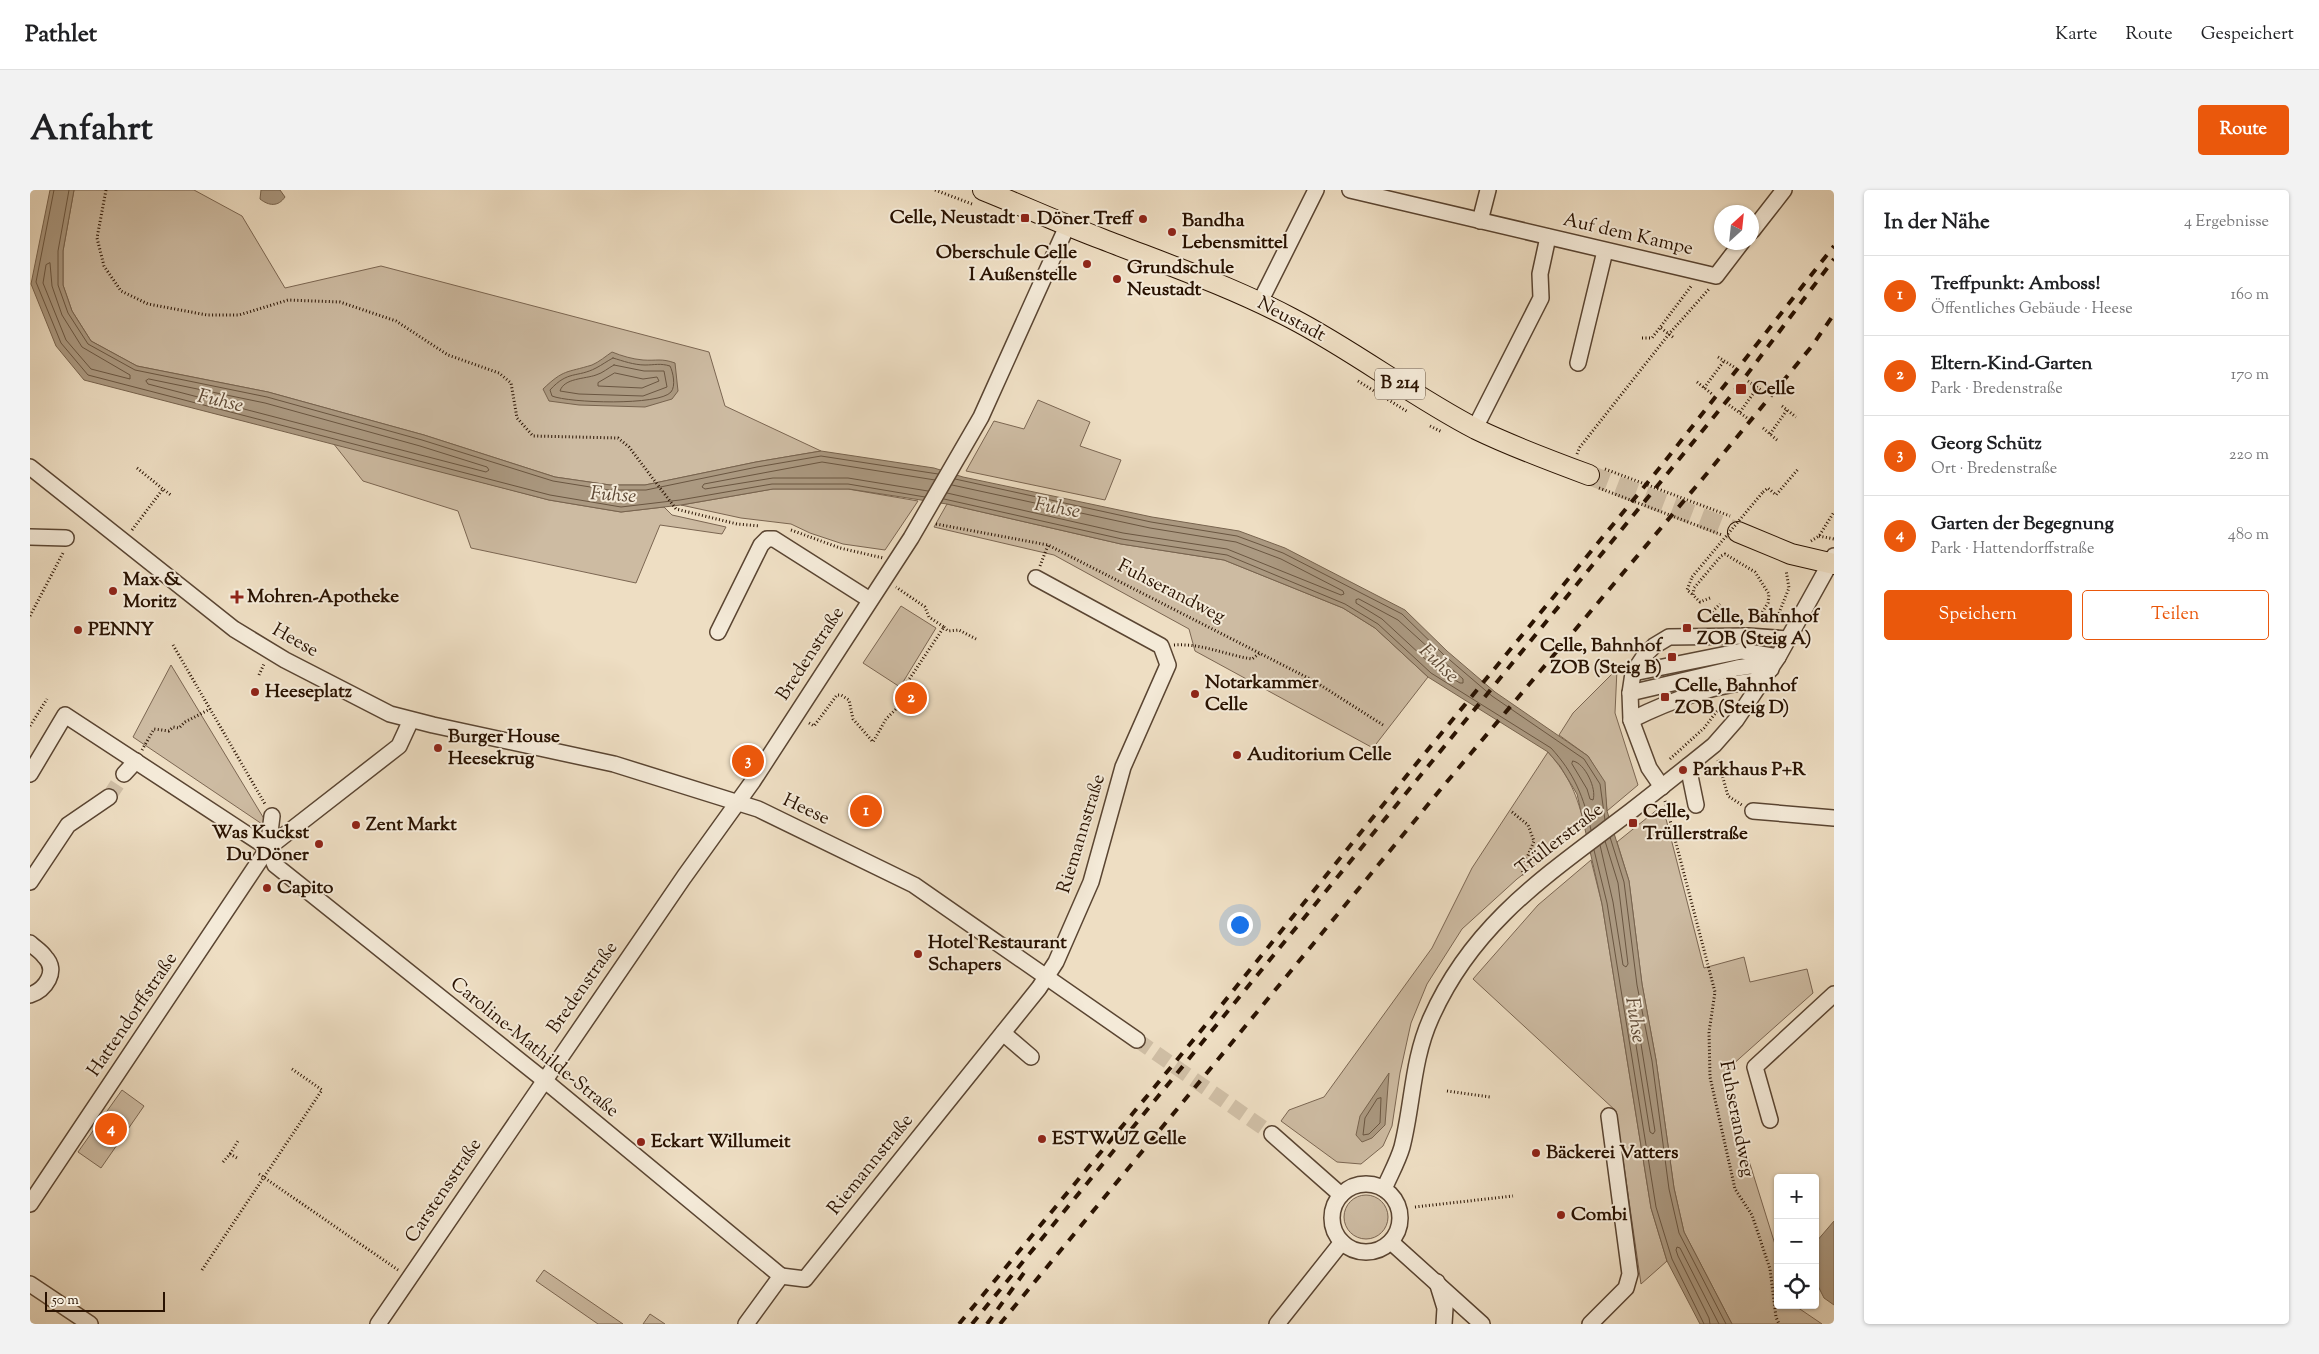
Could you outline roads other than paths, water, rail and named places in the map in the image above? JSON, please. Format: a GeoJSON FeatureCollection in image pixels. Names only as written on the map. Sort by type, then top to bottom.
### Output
{"type":"FeatureCollection","features":[{"type":"Feature","properties":{"kind":"main road","name":"Neustadt"},"geometry":{"type":"LineString","coordinates":[[982,199],[1068,224],[1260,302],[1368,362],[1420,397],[1476,428]]}},
{"type":"Feature","properties":{"kind":"main road","name":"B 214"},"geometry":{"type":"LineString","coordinates":[[1476,428],[1517,448],[1596,477]]}},
{"type":"Feature","properties":{"kind":"main road"},"geometry":{"type":"LineString","coordinates":[[1740,531],[1791,554],[1832,561]]}},
{"type":"Feature","properties":{"kind":"street"},"geometry":{"type":"LineString","coordinates":[[1260,302],[1316,190]]}},
{"type":"Feature","properties":{"kind":"street","name":"Auf dem Kampe"},"geometry":{"type":"LineString","coordinates":[[1350,190],[1716,276],[1736,250]]}},
{"type":"Feature","properties":{"kind":"street"},"geometry":{"type":"LineString","coordinates":[[1480,221],[1488,190]]}},
{"type":"Feature","properties":{"kind":"street"},"geometry":{"type":"LineString","coordinates":[[1759,222],[1784,190]]}},
{"type":"Feature","properties":{"kind":"street","name":"Bredenstraße"},"geometry":{"type":"LineString","coordinates":[[544,1080],[737,802],[870,600],[927,522],[981,417],[1068,224]]}},
{"type":"Feature","properties":{"kind":"street","name":"Auf dem Kampe"},"geometry":{"type":"LineString","coordinates":[[1476,428],[1541,298],[1540,274],[1548,237]]}},
{"type":"Feature","properties":{"kind":"street"},"geometry":{"type":"LineString","coordinates":[[1578,363],[1605,251]]}},
{"type":"Feature","properties":{"kind":"street","name":"Heese"},"geometry":{"type":"LineString","coordinates":[[30,466],[234,629],[285,660],[390,714],[614,764],[737,802],[775,817],[914,885],[1137,1040]]}},
{"type":"Feature","properties":{"kind":"street"},"geometry":{"type":"LineString","coordinates":[[30,537],[66,538]]}},
{"type":"Feature","properties":{"kind":"street"},"geometry":{"type":"LineString","coordinates":[[718,632],[761,545],[767,539],[774,539],[870,600]]}},
{"type":"Feature","properties":{"kind":"street","name":"Trüllerstraße"},"geometry":{"type":"LineString","coordinates":[[1384,1188],[1402,1148],[1413,1076],[1430,1020],[1440,999],[1468,952],[1488,928],[1547,874],[1659,794],[1688,766],[1714,745],[1736,720],[1770,669],[1832,561]]}},
{"type":"Feature","properties":{"kind":"street","name":"Riemannstraße"},"geometry":{"type":"LineString","coordinates":[[781,1276],[805,1279],[1003,1033],[1056,962],[1091,882],[1123,767],[1168,665],[1161,646],[1036,578]]}},
{"type":"Feature","properties":{"kind":"street"},"geometry":{"type":"LineString","coordinates":[[1659,794],[1631,720],[1630,693],[1632,673],[1654,646],[1669,637],[1748,636],[1788,639]]}},
{"type":"Feature","properties":{"kind":"street"},"geometry":{"type":"LineString","coordinates":[[1632,673],[1742,651],[1770,669]]}},
{"type":"Feature","properties":{"kind":"street"},"geometry":{"type":"LineString","coordinates":[[1630,693],[1737,668],[1750,666],[1770,669]]}},
{"type":"Feature","properties":{"kind":"street"},"geometry":{"type":"LineString","coordinates":[[1631,720],[1653,708],[1732,684],[1770,669]]}},
{"type":"Feature","properties":{"kind":"street"},"geometry":{"type":"LineString","coordinates":[[30,774],[65,715],[268,848]]}},
{"type":"Feature","properties":{"kind":"street"},"geometry":{"type":"LineString","coordinates":[[268,848],[399,746],[411,720]]}},
{"type":"Feature","properties":{"kind":"street"},"geometry":{"type":"LineString","coordinates":[[124,774],[136,761]]}},
{"type":"Feature","properties":{"kind":"street"},"geometry":{"type":"LineString","coordinates":[[1688,766],[1696,804]]}},
{"type":"Feature","properties":{"kind":"street"},"geometry":{"type":"LineString","coordinates":[[30,882],[68,825],[109,797]]}},
{"type":"Feature","properties":{"kind":"street"},"geometry":{"type":"LineString","coordinates":[[1753,811],[1834,818]]}},
{"type":"Feature","properties":{"kind":"street"},"geometry":{"type":"LineString","coordinates":[[268,848],[272,816]]}},
{"type":"Feature","properties":{"kind":"street","name":"Caroline-Mathilde-Straße"},"geometry":{"type":"LineString","coordinates":[[268,848],[275,865],[544,1080],[781,1276]]}},
{"type":"Feature","properties":{"kind":"street","name":"Hattendorffstraße"},"geometry":{"type":"LineString","coordinates":[[30,1204],[268,848]]}},
{"type":"Feature","properties":{"kind":"street"},"geometry":{"type":"LineString","coordinates":[[30,943],[47,958],[51,971],[46,984],[38,992],[30,995]]}},
{"type":"Feature","properties":{"kind":"street"},"geometry":{"type":"LineString","coordinates":[[1770,1120],[1755,1067],[1834,994]]}},
{"type":"Feature","properties":{"kind":"street"},"geometry":{"type":"LineString","coordinates":[[1003,1033],[1031,1057]]}},
{"type":"Feature","properties":{"kind":"street","name":"Carstensstraße"},"geometry":{"type":"LineString","coordinates":[[378,1324],[544,1080]]}},
{"type":"Feature","properties":{"kind":"street"},"geometry":{"type":"LineString","coordinates":[[1590,1324],[1626,1288],[1630,1274],[1609,1116]]}},
{"type":"Feature","properties":{"kind":"street"},"geometry":{"type":"LineString","coordinates":[[1272,1134],[1341,1195]]}},
{"type":"Feature","properties":{"kind":"street"},"geometry":{"type":"LineString","coordinates":[[1361,1184],[1373,1184],[1384,1188],[1392,1195],[1401,1214],[1397,1234],[1391,1242],[1382,1248],[1367,1252],[1351,1249],[1336,1234],[1332,1214],[1341,1195],[1350,1188],[1361,1184]]}},
{"type":"Feature","properties":{"kind":"street"},"geometry":{"type":"LineString","coordinates":[[1277,1324],[1342,1242]]}},
{"type":"Feature","properties":{"kind":"street"},"geometry":{"type":"LineString","coordinates":[[1391,1242],[1436,1280],[1482,1324]]}},
{"type":"Feature","properties":{"kind":"street"},"geometry":{"type":"LineString","coordinates":[[746,1324],[781,1276]]}},
{"type":"Feature","properties":{"kind":"street"},"geometry":{"type":"LineString","coordinates":[[1436,1280],[1445,1308],[1444,1324]]}},
{"type":"Feature","properties":{"kind":"street"},"geometry":{"type":"LineString","coordinates":[[30,1284],[90,1324]]}},
{"type":"Feature","properties":{"kind":"water","name":"Fuhse"},"geometry":{"type":"Polygon","coordinates":[[[50,190],[74,190],[63,251],[63,285],[72,311],[91,341],[137,366],[268,392],[424,435],[555,477],[610,485],[645,485],[756,462],[821,451],[934,468],[963,477],[1152,517],[1239,531],[1285,548],[1405,610],[1447,651],[1495,692],[1588,756],[1605,782],[1607,811],[1629,881],[1642,984],[1656,1060],[1674,1188],[1684,1232],[1732,1324],[1700,1324],[1667,1261],[1651,1208],[1602,904],[1577,794],[1560,766],[1548,752],[1428,677],[1375,628],[1343,608],[1224,560],[1121,544],[947,504],[849,489],[773,489],[681,505],[621,512],[549,500],[84,380],[56,346],[31,284],[50,190]]]}},
{"type":"Feature","properties":{"kind":"water"},"geometry":{"type":"Polygon","coordinates":[[[261,190],[280,190],[285,197],[279,203],[270,204],[260,199],[261,190]]]}},
{"type":"Feature","properties":{"kind":"water"},"geometry":{"type":"Polygon","coordinates":[[[612,352],[635,359],[662,360],[675,363],[678,391],[672,399],[645,407],[579,405],[549,401],[543,389],[556,378],[566,372],[592,365],[612,352]]]}},
{"type":"Feature","properties":{"kind":"water"},"geometry":{"type":"Polygon","coordinates":[[[1389,1073],[1385,1125],[1372,1138],[1362,1142],[1356,1135],[1360,1116],[1389,1073]]]}},
{"type":"Feature","properties":{"kind":"water"},"geometry":{"type":"Polygon","coordinates":[[[1834,1221],[1834,1305],[1824,1298],[1819,1288],[1819,1238],[1834,1221]]]}},
{"type":"Feature","properties":{"kind":"tunnel"},"geometry":{"type":"LineString","coordinates":[[1589,475],[1738,532]]}},
{"type":"Feature","properties":{"kind":"tunnel"},"geometry":{"type":"LineString","coordinates":[[109,797],[124,774]]}},
{"type":"Feature","properties":{"kind":"tunnel"},"geometry":{"type":"LineString","coordinates":[[1137,1040],[1272,1134]]}},
{"type":"Feature","properties":{"kind":"railway"},"geometry":{"type":"LineString","coordinates":[[959,1324],[1195,1038],[1412,769],[1662,465],[1834,246]]}},
{"type":"Feature","properties":{"kind":"railway"},"geometry":{"type":"LineString","coordinates":[[972,1324],[1730,397],[1834,259]]}},
{"type":"Feature","properties":{"kind":"railway"},"geometry":{"type":"LineString","coordinates":[[1000,1324],[1440,790],[1704,477],[1812,346],[1834,314]]}},
{"type":"Feature","properties":{"kind":"railway"},"geometry":{"type":"LineString","coordinates":[[987,1324],[1026,1270]]}},
{"type":"Feature","properties":{"kind":"place","name":"Celle, Neustadt"},"geometry":{"type":"Point","coordinates":[1025,218]}},
{"type":"Feature","properties":{"kind":"place","name":"Döner Treff"},"geometry":{"type":"Point","coordinates":[1143,219]}},
{"type":"Feature","properties":{"kind":"place","name":"Bandha Lebensmittel"},"geometry":{"type":"Point","coordinates":[1172,232]}},
{"type":"Feature","properties":{"kind":"place","name":"Oberschule Celle I Außenstelle"},"geometry":{"type":"Point","coordinates":[1087,264]}},
{"type":"Feature","properties":{"kind":"place","name":"Grundschule Neustadt"},"geometry":{"type":"Point","coordinates":[1117,279]}},
{"type":"Feature","properties":{"kind":"place","name":"Celle"},"geometry":{"type":"Point","coordinates":[1741,389]}},
{"type":"Feature","properties":{"kind":"place","name":"Max & Moritz"},"geometry":{"type":"Point","coordinates":[113,591]}},
{"type":"Feature","properties":{"kind":"place","name":"Mohren-Apotheke"},"geometry":{"type":"Point","coordinates":[237,597]}},
{"type":"Feature","properties":{"kind":"place","name":"Celle, Bahnhof ZOB (Steig A)"},"geometry":{"type":"Point","coordinates":[1687,628]}},
{"type":"Feature","properties":{"kind":"place","name":"PENNY"},"geometry":{"type":"Point","coordinates":[78,630]}},
{"type":"Feature","properties":{"kind":"place","name":"Celle, Bahnhof ZOB (Steig B)"},"geometry":{"type":"Point","coordinates":[1672,657]}},
{"type":"Feature","properties":{"kind":"place","name":"Heeseplatz"},"geometry":{"type":"Point","coordinates":[255,692]}},
{"type":"Feature","properties":{"kind":"place","name":"Notarkammer Celle"},"geometry":{"type":"Point","coordinates":[1195,694]}},
{"type":"Feature","properties":{"kind":"place","name":"Celle, Bahnhof ZOB (Steig D)"},"geometry":{"type":"Point","coordinates":[1665,697]}},
{"type":"Feature","properties":{"kind":"place","name":"Eltern-Kind-Garten"},"geometry":{"type":"Point","coordinates":[911,698]}},
{"type":"Feature","properties":{"kind":"place","name":"Burger House Heesekrug"},"geometry":{"type":"Point","coordinates":[438,748]}},
{"type":"Feature","properties":{"kind":"place","name":"Auditorium Celle"},"geometry":{"type":"Point","coordinates":[1237,755]}},
{"type":"Feature","properties":{"kind":"place","name":"Georg Schütz"},"geometry":{"type":"Point","coordinates":[748,761]}},
{"type":"Feature","properties":{"kind":"place","name":"Parkhaus P+R"},"geometry":{"type":"Point","coordinates":[1683,770]}},
{"type":"Feature","properties":{"kind":"place","name":"Treffpunkt: Amboss!"},"geometry":{"type":"Point","coordinates":[866,811]}},
{"type":"Feature","properties":{"kind":"place","name":"Celle, Trüllerstraße"},"geometry":{"type":"Point","coordinates":[1633,823]}},
{"type":"Feature","properties":{"kind":"place","name":"Zent Markt"},"geometry":{"type":"Point","coordinates":[356,825]}},
{"type":"Feature","properties":{"kind":"place","name":"Was Kuckst Du Döner"},"geometry":{"type":"Point","coordinates":[319,844]}},
{"type":"Feature","properties":{"kind":"place","name":"Capito"},"geometry":{"type":"Point","coordinates":[267,888]}},
{"type":"Feature","properties":{"kind":"place","name":"Hotel Restaurant Schapers"},"geometry":{"type":"Point","coordinates":[918,954]}},
{"type":"Feature","properties":{"kind":"place","name":"Garten der Begegnung"},"geometry":{"type":"Point","coordinates":[111,1129]}},
{"type":"Feature","properties":{"kind":"place","name":"ESTW UZ Celle"},"geometry":{"type":"Point","coordinates":[1042,1139]}},
{"type":"Feature","properties":{"kind":"place","name":"Eckart Willumeit"},"geometry":{"type":"Point","coordinates":[641,1142]}},
{"type":"Feature","properties":{"kind":"place","name":"Bäckerei Vatters"},"geometry":{"type":"Point","coordinates":[1536,1153]}},
{"type":"Feature","properties":{"kind":"place","name":"Combi"},"geometry":{"type":"Point","coordinates":[1561,1215]}}]}
